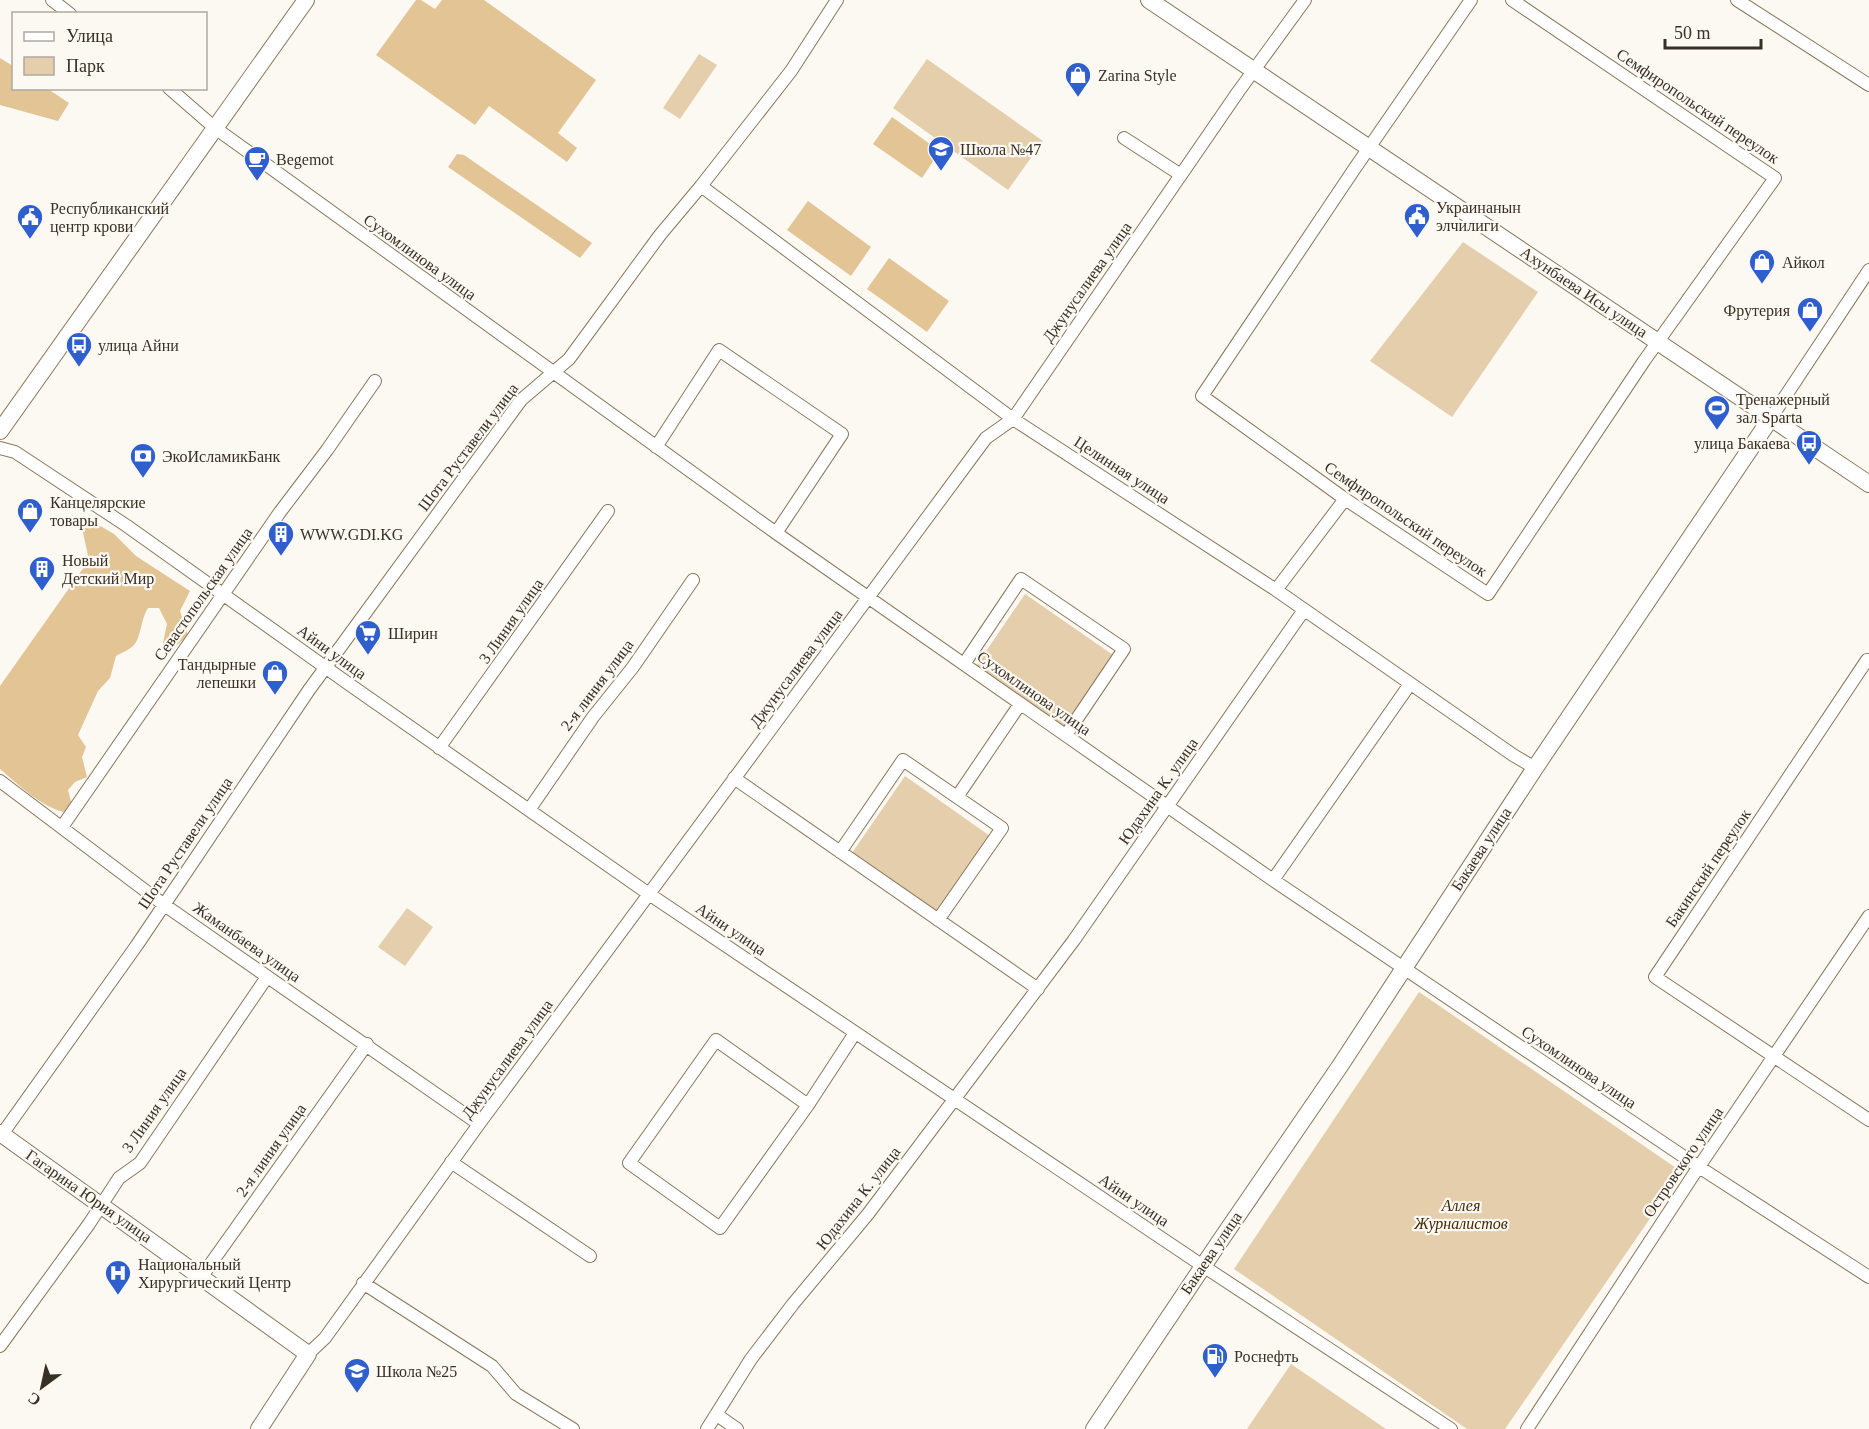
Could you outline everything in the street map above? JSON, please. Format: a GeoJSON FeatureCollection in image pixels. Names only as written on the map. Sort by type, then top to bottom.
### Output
{"type":"FeatureCollection","features":[{"type":"Feature","properties":{"kind":"main road"},"geometry":{"type":"LineString","coordinates":[[0,431],[306,0]]}},
{"type":"Feature","properties":{"kind":"main road","name":"Ахунбаева Исы улица"},"geometry":{"type":"LineString","coordinates":[[1149,0],[1869,484]]}},
{"type":"Feature","properties":{"kind":"main road","name":"Бакаева улица"},"geometry":{"type":"LineString","coordinates":[[1094,1429],[1340,1066],[1535,768],[1771,418]]}},
{"type":"Feature","properties":{"kind":"main road","name":"Гагарина Юрия улица"},"geometry":{"type":"LineString","coordinates":[[1,1135],[202,1276],[308,1354]]}},
{"type":"Feature","properties":{"kind":"main road"},"geometry":{"type":"LineString","coordinates":[[259,1429],[308,1354]]}},
{"type":"Feature","properties":{"kind":"street"},"geometry":{"type":"LineString","coordinates":[[52,0],[67,12]]}},
{"type":"Feature","properties":{"kind":"street","name":"Шота Руставели улица"},"geometry":{"type":"LineString","coordinates":[[1,1135],[326,668],[521,400],[569,359],[660,235],[791,70],[837,0]]}},
{"type":"Feature","properties":{"kind":"street","name":"Джунусалиева улица"},"geometry":{"type":"LineString","coordinates":[[308,1354],[325,1338],[451,1162],[986,438],[1013,419],[1253,71],[1305,0]]}},
{"type":"Feature","properties":{"kind":"street","name":"Семфиропольский переулок"},"geometry":{"type":"LineString","coordinates":[[1471,0],[1202,396],[1345,499],[1488,594],[1658,341],[1775,178],[1512,0]]}},
{"type":"Feature","properties":{"kind":"street"},"geometry":{"type":"LineString","coordinates":[[1737,0],[1759,5],[1869,85]]}},
{"type":"Feature","properties":{"kind":"street","name":"Сухомлинова улица"},"geometry":{"type":"LineString","coordinates":[[171,90],[215,128],[552,373],[868,598],[1273,880],[1699,1167],[1869,1277]]}},
{"type":"Feature","properties":{"kind":"street"},"geometry":{"type":"LineString","coordinates":[[1124,138],[1181,175]]}},
{"type":"Feature","properties":{"kind":"street","name":"Целинная улица"},"geometry":{"type":"LineString","coordinates":[[701,186],[1013,419],[1276,590],[1535,768]]}},
{"type":"Feature","properties":{"kind":"street","name":"Бакаева улица"},"geometry":{"type":"LineString","coordinates":[[1771,418],[1869,270]]}},
{"type":"Feature","properties":{"kind":"street"},"geometry":{"type":"LineString","coordinates":[[656,447],[719,350],[842,435],[776,533]]}},
{"type":"Feature","properties":{"kind":"street","name":"Севастопольская улица"},"geometry":{"type":"LineString","coordinates":[[62,828],[223,593],[375,381]]}},
{"type":"Feature","properties":{"kind":"street","name":"Айни улица"},"geometry":{"type":"LineString","coordinates":[[0,448],[15,452],[127,525],[439,748],[649,894],[1450,1429]]}},
{"type":"Feature","properties":{"kind":"street"},"geometry":{"type":"LineString","coordinates":[[1276,590],[1345,499]]}},
{"type":"Feature","properties":{"kind":"street","name":"3 Линия улица"},"geometry":{"type":"LineString","coordinates":[[439,748],[608,511]]}},
{"type":"Feature","properties":{"kind":"street"},"geometry":{"type":"LineString","coordinates":[[964,664],[1021,579],[1124,649],[1066,735]]}},
{"type":"Feature","properties":{"kind":"street","name":"2-я линия улица"},"geometry":{"type":"LineString","coordinates":[[529,810],[593,717],[633,667],[693,580]]}},
{"type":"Feature","properties":{"kind":"street","name":"Юдахина К. улица"},"geometry":{"type":"LineString","coordinates":[[707,1429],[751,1359],[793,1304],[868,1214],[1038,989],[1305,610]]}},
{"type":"Feature","properties":{"kind":"street","name":"Бакинский переулок"},"geometry":{"type":"LineString","coordinates":[[1773,1056],[1655,977],[1867,660],[1869,661]]}},
{"type":"Feature","properties":{"kind":"street"},"geometry":{"type":"LineString","coordinates":[[1273,880],[1410,684]]}},
{"type":"Feature","properties":{"kind":"street"},"geometry":{"type":"LineString","coordinates":[[957,797],[1020,704]]}},
{"type":"Feature","properties":{"kind":"street"},"geometry":{"type":"LineString","coordinates":[[840,852],[903,760],[1002,828],[938,920]]}},
{"type":"Feature","properties":{"kind":"street"},"geometry":{"type":"LineString","coordinates":[[734,778],[1038,989]]}},
{"type":"Feature","properties":{"kind":"street","name":"Жаманбаева улица"},"geometry":{"type":"LineString","coordinates":[[0,781],[163,904],[479,1124]]}},
{"type":"Feature","properties":{"kind":"street","name":"Островского улица"},"geometry":{"type":"LineString","coordinates":[[1527,1429],[1773,1056],[1869,916]]}},
{"type":"Feature","properties":{"kind":"street","name":"3 Линия улица"},"geometry":{"type":"LineString","coordinates":[[0,1346],[119,1178],[140,1163],[267,977]]}},
{"type":"Feature","properties":{"kind":"street"},"geometry":{"type":"LineString","coordinates":[[808,1105],[716,1040],[629,1162],[720,1228],[808,1105],[855,1033]]}},
{"type":"Feature","properties":{"kind":"street","name":"2-я линия улица"},"geometry":{"type":"LineString","coordinates":[[202,1276],[367,1044]]}},
{"type":"Feature","properties":{"kind":"street"},"geometry":{"type":"LineString","coordinates":[[1773,1056],[1869,1120]]}},
{"type":"Feature","properties":{"kind":"street"},"geometry":{"type":"LineString","coordinates":[[451,1162],[590,1256]]}},
{"type":"Feature","properties":{"kind":"street"},"geometry":{"type":"LineString","coordinates":[[363,1283],[492,1366],[516,1394],[573,1429]]}},
{"type":"Feature","properties":{"kind":"street"},"geometry":{"type":"LineString","coordinates":[[717,1415],[737,1429]]}},
{"type":"Feature","properties":{"kind":"green space"},"geometry":{"type":"Polygon","coordinates":[[[699,54],[717,65],[680,119],[663,108],[699,54]]]}},
{"type":"Feature","properties":{"kind":"green space"},"geometry":{"type":"Polygon","coordinates":[[[927,59],[1043,141],[1008,190],[893,108],[927,59]]]}},
{"type":"Feature","properties":{"kind":"green space"},"geometry":{"type":"Polygon","coordinates":[[[1463,242],[1538,292],[1452,417],[1370,361],[1463,242]]]}},
{"type":"Feature","properties":{"kind":"green space"},"geometry":{"type":"Polygon","coordinates":[[[1025,594],[1113,655],[1064,726],[976,666],[1025,594]]]}},
{"type":"Feature","properties":{"kind":"green space"},"geometry":{"type":"Polygon","coordinates":[[[905,776],[990,836],[936,912],[852,853],[905,776]]]}},
{"type":"Feature","properties":{"kind":"green space"},"geometry":{"type":"Polygon","coordinates":[[[407,908],[433,927],[405,966],[378,947],[407,908]]]}},
{"type":"Feature","properties":{"kind":"green space","name":"Аллея Журналистов"},"geometry":{"type":"Polygon","coordinates":[[[1419,992],[1682,1172],[1505,1429],[1467,1429],[1234,1269],[1419,992]]]}},
{"type":"Feature","properties":{"kind":"green space"},"geometry":{"type":"Polygon","coordinates":[[[1291,1364],[1386,1429],[1247,1429],[1291,1364]]]}},
{"type":"Feature","properties":{"kind":"shaded area"},"geometry":{"type":"Polygon","coordinates":[[[416,0],[421,0],[435,9],[442,0],[484,0],[596,80],[558,133],[577,148],[567,162],[489,106],[475,125],[376,55],[416,0]]]}},
{"type":"Feature","properties":{"kind":"shaded area"},"geometry":{"type":"Polygon","coordinates":[[[0,58],[12,65],[12,90],[50,90],[69,103],[58,121],[0,105],[0,58]]]}},
{"type":"Feature","properties":{"kind":"shaded area"},"geometry":{"type":"Polygon","coordinates":[[[892,117],[940,151],[922,178],[873,144],[892,117]]]}},
{"type":"Feature","properties":{"kind":"shaded area"},"geometry":{"type":"Polygon","coordinates":[[[457,154],[464,155],[592,243],[580,258],[448,167],[457,154]]]}},
{"type":"Feature","properties":{"kind":"shaded area"},"geometry":{"type":"Polygon","coordinates":[[[808,201],[871,247],[851,276],[787,230],[808,201]]]}},
{"type":"Feature","properties":{"kind":"shaded area"},"geometry":{"type":"Polygon","coordinates":[[[889,258],[949,301],[927,332],[867,289],[889,258]]]}},
{"type":"Feature","properties":{"kind":"shaded area"},"geometry":{"type":"Polygon","coordinates":[[[90,520],[114,534],[136,556],[190,591],[180,611],[188,636],[172,649],[163,643],[167,624],[159,608],[148,608],[136,643],[116,656],[110,678],[98,691],[78,735],[86,747],[82,757],[87,777],[75,782],[68,790],[74,813],[54,809],[44,804],[0,769],[0,686],[89,560],[82,528],[90,520]]]}},
{"type":"Feature","properties":{"kind":"place","name":"Zarina Style"},"geometry":{"type":"Point","coordinates":[1078,98]}},
{"type":"Feature","properties":{"kind":"place","name":"Школа №47"},"geometry":{"type":"Point","coordinates":[941,172]}},
{"type":"Feature","properties":{"kind":"place","name":"Begemot"},"geometry":{"type":"Point","coordinates":[257,182]}},
{"type":"Feature","properties":{"kind":"place","name":"Украинанын элчилиги"},"geometry":{"type":"Point","coordinates":[1417,239]}},
{"type":"Feature","properties":{"kind":"place","name":"Республиканский центр крови"},"geometry":{"type":"Point","coordinates":[30,240]}},
{"type":"Feature","properties":{"kind":"place","name":"Айкол"},"geometry":{"type":"Point","coordinates":[1762,285]}},
{"type":"Feature","properties":{"kind":"place","name":"Фрутерия"},"geometry":{"type":"Point","coordinates":[1810,333]}},
{"type":"Feature","properties":{"kind":"place","name":"улица Айни"},"geometry":{"type":"Point","coordinates":[79,368]}},
{"type":"Feature","properties":{"kind":"place","name":"Тренажерный зал Sparta"},"geometry":{"type":"Point","coordinates":[1717,431]}},
{"type":"Feature","properties":{"kind":"place","name":"улица Бакаева"},"geometry":{"type":"Point","coordinates":[1809,466]}},
{"type":"Feature","properties":{"kind":"place","name":"ЭкоИсламикБанк"},"geometry":{"type":"Point","coordinates":[143,479]}},
{"type":"Feature","properties":{"kind":"place","name":"Канцелярские товары"},"geometry":{"type":"Point","coordinates":[30,534]}},
{"type":"Feature","properties":{"kind":"place","name":"WWW.GDI.KG"},"geometry":{"type":"Point","coordinates":[281,557]}},
{"type":"Feature","properties":{"kind":"place","name":"Новый Детский Мир"},"geometry":{"type":"Point","coordinates":[42,592]}},
{"type":"Feature","properties":{"kind":"place","name":"Ширин"},"geometry":{"type":"Point","coordinates":[368,656]}},
{"type":"Feature","properties":{"kind":"place","name":"Тандырные лепешки"},"geometry":{"type":"Point","coordinates":[275,696]}},
{"type":"Feature","properties":{"kind":"place","name":"Национальный Хирургический Центр"},"geometry":{"type":"Point","coordinates":[118,1296]}},
{"type":"Feature","properties":{"kind":"place","name":"Роснефть"},"geometry":{"type":"Point","coordinates":[1215,1379]}},
{"type":"Feature","properties":{"kind":"place","name":"Школа №25"},"geometry":{"type":"Point","coordinates":[357,1394]}}]}
